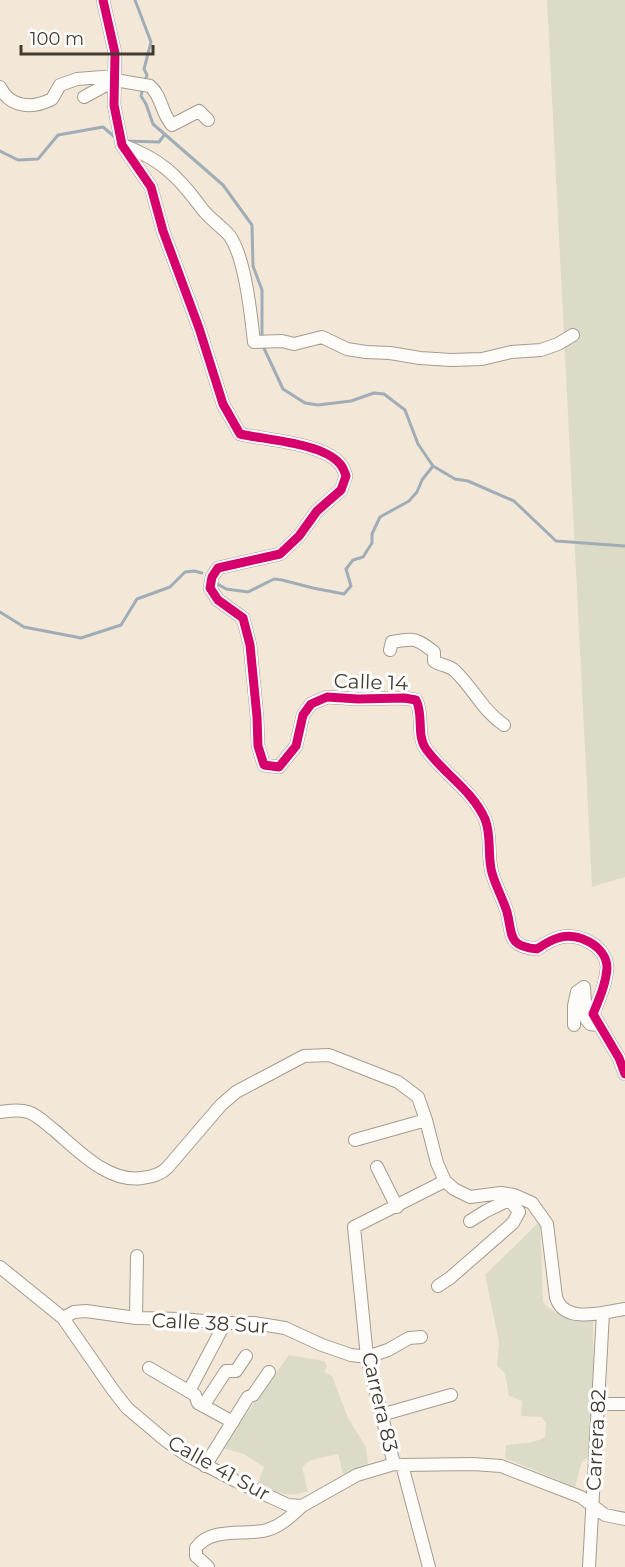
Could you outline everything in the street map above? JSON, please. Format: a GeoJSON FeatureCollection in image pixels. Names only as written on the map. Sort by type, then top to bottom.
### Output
{"type":"FeatureCollection","features":[{"type":"Feature","properties":{"kind":"street"},"geometry":{"type":"LineString","coordinates":[[103,0],[115,53],[114,105],[122,145],[145,153],[168,169],[183,183],[201,209],[230,237],[239,260],[254,342],[282,341],[294,344],[322,337],[356,351],[451,360],[495,357],[511,351],[541,350],[573,335]]}},
{"type":"Feature","properties":{"kind":"street"},"geometry":{"type":"LineString","coordinates":[[0,87],[3,94],[11,101],[30,106],[52,99],[60,85],[64,83],[77,79],[116,79],[145,85],[157,95],[165,118],[172,125],[189,118],[196,111],[208,120]]}},
{"type":"Feature","properties":{"kind":"street"},"geometry":{"type":"LineString","coordinates":[[84,97],[116,79]]}},
{"type":"Feature","properties":{"kind":"street","name":"Calle 14"},"geometry":{"type":"LineString","coordinates":[[122,145],[151,187],[163,231],[199,328],[223,404],[240,434],[298,444],[317,450],[340,464],[346,476],[341,490],[317,511],[299,536],[280,554],[218,568],[212,577],[210,588],[218,600],[243,618],[250,645],[258,746],[264,765],[279,767],[296,746],[303,715],[311,704],[327,697],[416,700],[420,708],[421,732],[425,747],[453,780],[475,800],[486,822],[490,840],[492,872],[507,913],[511,937],[525,948],[537,949],[559,937],[573,936],[594,945],[604,957],[607,966],[605,981],[593,1014],[598,1025]]}},
{"type":"Feature","properties":{"kind":"street"},"geometry":{"type":"LineString","coordinates":[[390,650],[392,642],[414,639],[427,646],[434,652],[434,661],[441,666],[453,668],[468,683],[490,716],[504,725]]}},
{"type":"Feature","properties":{"kind":"street"},"geometry":{"type":"LineString","coordinates":[[574,1025],[577,992],[584,987],[586,1019],[590,1024],[598,1025],[609,1039],[620,1058],[625,1074]]}},
{"type":"Feature","properties":{"kind":"street"},"geometry":{"type":"LineString","coordinates":[[0,1112],[20,1110],[33,1113],[84,1156],[108,1172],[130,1179],[139,1179],[154,1176],[167,1168],[229,1098],[304,1056],[329,1056],[398,1082],[418,1097],[436,1163],[445,1181],[454,1189],[470,1197],[501,1193],[532,1203],[547,1224],[558,1303],[570,1313],[579,1314],[625,1309]]}},
{"type":"Feature","properties":{"kind":"street"},"geometry":{"type":"LineString","coordinates":[[355,1140],[426,1120]]}},
{"type":"Feature","properties":{"kind":"street"},"geometry":{"type":"LineString","coordinates":[[378,1167],[398,1207],[445,1181]]}},
{"type":"Feature","properties":{"kind":"street"},"geometry":{"type":"LineString","coordinates":[[470,1221],[513,1197]]}},
{"type":"Feature","properties":{"kind":"street"},"geometry":{"type":"LineString","coordinates":[[438,1286],[513,1223],[519,1212],[512,1203],[513,1197]]}},
{"type":"Feature","properties":{"kind":"street","name":"Carrera 83"},"geometry":{"type":"LineString","coordinates":[[398,1207],[354,1227],[367,1357],[381,1416],[429,1567]]}},
{"type":"Feature","properties":{"kind":"street"},"geometry":{"type":"LineString","coordinates":[[136,1318],[137,1256]]}},
{"type":"Feature","properties":{"kind":"street","name":"Calle 41 Sur"},"geometry":{"type":"LineString","coordinates":[[0,1267],[63,1318],[127,1408],[165,1440],[205,1466],[267,1496],[288,1505],[302,1506]]}},
{"type":"Feature","properties":{"kind":"street","name":"Calle 38 Sur"},"geometry":{"type":"LineString","coordinates":[[63,1318],[74,1312],[86,1311],[136,1318],[254,1323],[285,1328],[330,1348],[351,1355],[367,1357]]}},
{"type":"Feature","properties":{"kind":"street","name":"Carrera 82"},"geometry":{"type":"LineString","coordinates":[[589,1567],[603,1312]]}},
{"type":"Feature","properties":{"kind":"street"},"geometry":{"type":"LineString","coordinates":[[189,1391],[225,1323]]}},
{"type":"Feature","properties":{"kind":"street"},"geometry":{"type":"LineString","coordinates":[[367,1357],[388,1350],[409,1338],[421,1337]]}},
{"type":"Feature","properties":{"kind":"street"},"geometry":{"type":"LineString","coordinates":[[203,1406],[226,1371],[236,1371],[246,1356]]}},
{"type":"Feature","properties":{"kind":"street"},"geometry":{"type":"LineString","coordinates":[[149,1368],[195,1395],[198,1403],[233,1422]]}},
{"type":"Feature","properties":{"kind":"street"},"geometry":{"type":"LineString","coordinates":[[205,1466],[248,1397],[269,1372]]}},
{"type":"Feature","properties":{"kind":"street"},"geometry":{"type":"LineString","coordinates":[[381,1416],[451,1395]]}},
{"type":"Feature","properties":{"kind":"street"},"geometry":{"type":"LineString","coordinates":[[598,1404],[625,1404]]}},
{"type":"Feature","properties":{"kind":"street"},"geometry":{"type":"LineString","coordinates":[[208,1567],[196,1556],[198,1544],[213,1536],[223,1534],[268,1530],[287,1520],[302,1506],[357,1475],[398,1464],[501,1466],[581,1497],[605,1515],[625,1519]]}},
{"type":"Feature","properties":{"kind":"green space"},"geometry":{"type":"Polygon","coordinates":[[[547,0],[625,0],[625,877],[592,887],[547,0]]]}},
{"type":"Feature","properties":{"kind":"green space"},"geometry":{"type":"Polygon","coordinates":[[[540,1221],[543,1301],[553,1311],[565,1315],[593,1316],[594,1455],[582,1461],[575,1487],[505,1458],[506,1445],[531,1442],[545,1437],[546,1423],[542,1417],[521,1416],[522,1401],[509,1396],[505,1373],[497,1366],[499,1342],[485,1275],[540,1221]]]}},
{"type":"Feature","properties":{"kind":"green space"},"geometry":{"type":"Polygon","coordinates":[[[289,1355],[324,1361],[327,1366],[324,1372],[332,1376],[348,1418],[366,1447],[368,1464],[343,1474],[338,1454],[311,1460],[302,1467],[308,1491],[294,1494],[276,1492],[258,1483],[264,1467],[244,1454],[222,1448],[289,1355]]]}},
{"type":"Feature","properties":{"kind":"waterway"},"geometry":{"type":"LineString","coordinates":[[135,0],[151,42],[144,69],[147,75],[145,81]]}},
{"type":"Feature","properties":{"kind":"waterway"},"geometry":{"type":"LineString","coordinates":[[143,87],[141,96],[153,124],[223,185],[252,225],[253,266],[262,290],[262,337]]}},
{"type":"Feature","properties":{"kind":"waterway"},"geometry":{"type":"LineString","coordinates":[[0,151],[18,160],[38,159],[58,135],[103,127],[116,138]]}},
{"type":"Feature","properties":{"kind":"waterway"},"geometry":{"type":"LineString","coordinates":[[126,141],[159,142],[165,134]]}},
{"type":"Feature","properties":{"kind":"waterway"},"geometry":{"type":"LineString","coordinates":[[262,344],[283,389],[305,403],[318,405],[351,401],[374,393],[384,394],[405,410],[418,444],[433,466],[455,479],[468,481],[514,501],[556,541],[625,546]]}},
{"type":"Feature","properties":{"kind":"waterway"},"geometry":{"type":"LineString","coordinates":[[216,583],[226,589],[248,592],[274,579],[344,594],[351,586],[346,569],[353,560],[363,557],[372,543],[372,534],[380,517],[409,501],[433,466]]}},
{"type":"Feature","properties":{"kind":"waterway"},"geometry":{"type":"LineString","coordinates":[[0,612],[24,627],[81,638],[121,625],[137,599],[170,587],[185,572],[202,573]]}},
{"type":"Feature","properties":{"kind":"cycle path"},"geometry":{"type":"LineString","coordinates":[[103,0],[115,53],[114,105],[122,145],[151,187],[163,231],[199,328],[223,404],[240,434],[293,443],[321,451],[340,464],[346,476],[341,490],[317,511],[299,536],[280,554],[218,568],[212,577],[210,588],[218,600],[243,618],[250,645],[258,746],[264,765],[279,767],[296,746],[303,715],[311,704],[327,697],[416,700],[420,712],[421,738],[426,749],[473,799],[485,819],[492,873],[507,912],[513,938],[520,945],[537,949],[555,939],[566,936],[574,937],[597,947],[606,960],[607,968],[602,991],[593,1014],[619,1058],[625,1074]]}}]}
